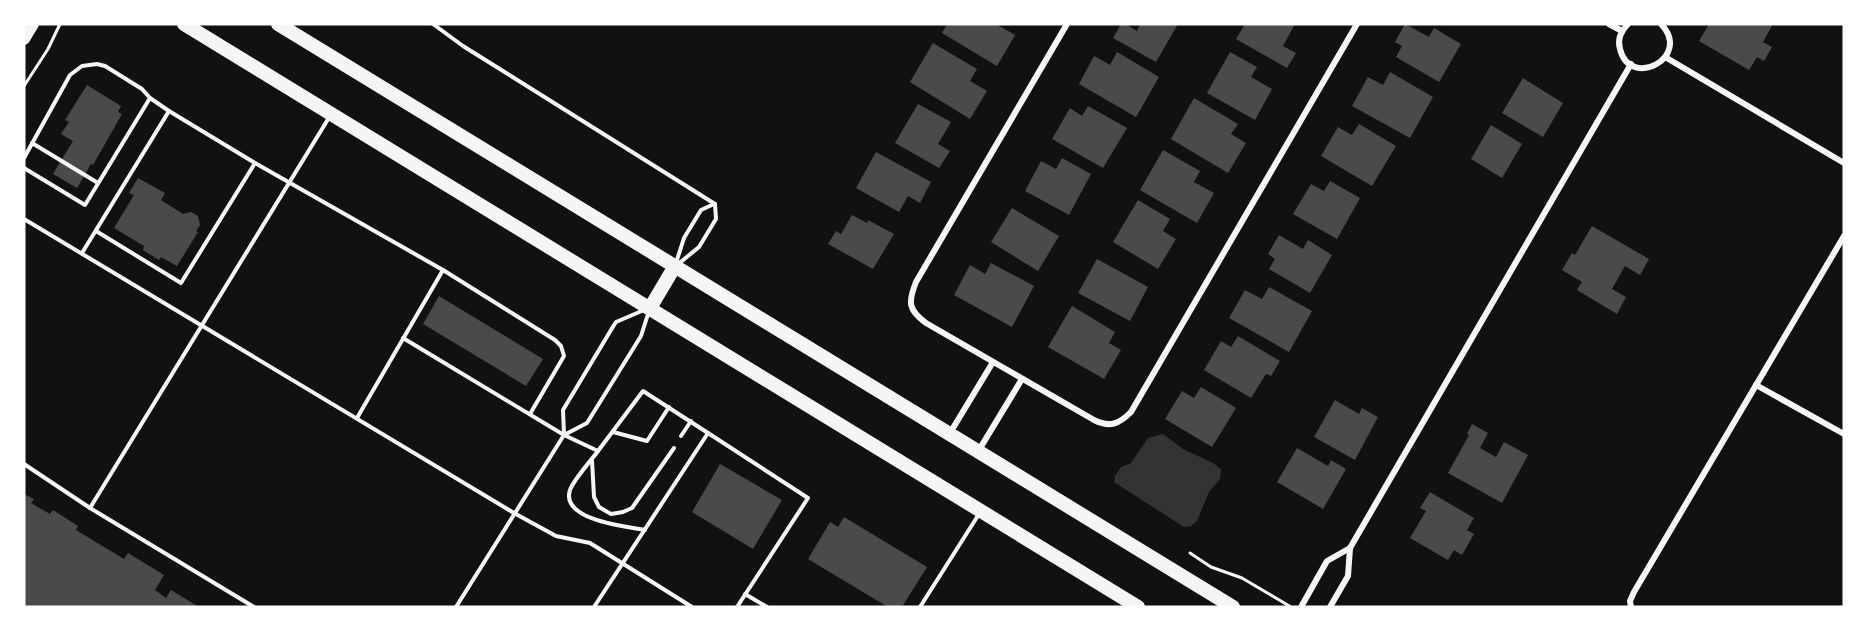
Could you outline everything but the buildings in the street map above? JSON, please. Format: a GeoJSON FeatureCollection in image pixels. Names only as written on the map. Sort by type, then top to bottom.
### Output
{"type":"FeatureCollection","features":[{"type":"Feature","properties":{"kind":"main road"},"geometry":{"type":"LineString","coordinates":[[24,39],[33,24]]}},
{"type":"Feature","properties":{"kind":"main road"},"geometry":{"type":"LineString","coordinates":[[184,24],[1138,607]]}},
{"type":"Feature","properties":{"kind":"main road"},"geometry":{"type":"LineString","coordinates":[[278,24],[1233,607]]}},
{"type":"Feature","properties":{"kind":"main road"},"geometry":{"type":"LineString","coordinates":[[650,308],[675,266]]}},
{"type":"Feature","properties":{"kind":"street"},"geometry":{"type":"LineString","coordinates":[[1067,24],[916,282],[910,304],[915,315],[926,323],[1094,420],[1113,425],[1122,422],[1131,412],[1357,24]]}},
{"type":"Feature","properties":{"kind":"street"},"geometry":{"type":"LineString","coordinates":[[1610,24],[1622,31]]}},
{"type":"Feature","properties":{"kind":"street"},"geometry":{"type":"LineString","coordinates":[[1628,24],[1619,38],[1621,53],[1630,64],[1643,69],[1661,62],[1668,51],[1669,37],[1661,24]]}},
{"type":"Feature","properties":{"kind":"street"},"geometry":{"type":"LineString","coordinates":[[1665,57],[1844,163]]}},
{"type":"Feature","properties":{"kind":"street"},"geometry":{"type":"LineString","coordinates":[[1330,607],[1348,576],[1350,548],[1630,64]]}},
{"type":"Feature","properties":{"kind":"street"},"geometry":{"type":"LineString","coordinates":[[1631,607],[1630,601],[1634,592],[1844,236]]}},
{"type":"Feature","properties":{"kind":"street"},"geometry":{"type":"LineString","coordinates":[[950,434],[993,362]]}},
{"type":"Feature","properties":{"kind":"street"},"geometry":{"type":"LineString","coordinates":[[978,451],[1022,380]]}},
{"type":"Feature","properties":{"kind":"street"},"geometry":{"type":"LineString","coordinates":[[1756,385],[1844,434]]}},
{"type":"Feature","properties":{"kind":"street"},"geometry":{"type":"LineString","coordinates":[[1300,607],[1327,561],[1350,548]]}},
{"type":"Feature","properties":{"kind":"lane"},"geometry":{"type":"LineString","coordinates":[[434,24],[464,46],[715,204]]}},
{"type":"Feature","properties":{"kind":"lane"},"geometry":{"type":"LineString","coordinates":[[24,158],[70,75],[82,66],[91,64],[105,66],[142,89],[150,98],[169,111],[255,163],[443,270],[555,340],[561,346],[564,356],[530,414]]}},
{"type":"Feature","properties":{"kind":"lane"},"geometry":{"type":"LineString","coordinates":[[24,168],[85,205],[150,98]]}},
{"type":"Feature","properties":{"kind":"lane"},"geometry":{"type":"LineString","coordinates":[[82,253],[169,111]]}},
{"type":"Feature","properties":{"kind":"lane"},"geometry":{"type":"LineString","coordinates":[[90,508],[332,113]]}},
{"type":"Feature","properties":{"kind":"lane"},"geometry":{"type":"LineString","coordinates":[[32,143],[98,183]]}},
{"type":"Feature","properties":{"kind":"lane"},"geometry":{"type":"LineString","coordinates":[[96,231],[182,283],[255,163]]}},
{"type":"Feature","properties":{"kind":"lane"},"geometry":{"type":"LineString","coordinates":[[675,266],[684,237],[701,210],[715,204]]}},
{"type":"Feature","properties":{"kind":"lane"},"geometry":{"type":"LineString","coordinates":[[675,266],[699,247],[716,219],[715,204]]}},
{"type":"Feature","properties":{"kind":"lane"},"geometry":{"type":"LineString","coordinates":[[24,219],[514,513],[556,536],[590,543],[692,607]]}},
{"type":"Feature","properties":{"kind":"lane"},"geometry":{"type":"LineString","coordinates":[[357,418],[443,270]]}},
{"type":"Feature","properties":{"kind":"lane"},"geometry":{"type":"LineString","coordinates":[[564,435],[563,410],[616,322],[650,308]]}},
{"type":"Feature","properties":{"kind":"lane"},"geometry":{"type":"LineString","coordinates":[[456,607],[564,435],[587,423],[641,336],[650,308]]}},
{"type":"Feature","properties":{"kind":"lane"},"geometry":{"type":"LineString","coordinates":[[403,338],[564,435],[598,452]]}},
{"type":"Feature","properties":{"kind":"lane"},"geometry":{"type":"LineString","coordinates":[[645,530],[611,525],[591,519],[574,508],[569,498],[570,489],[643,391],[808,498],[737,607]]}},
{"type":"Feature","properties":{"kind":"lane"},"geometry":{"type":"LineString","coordinates":[[613,432],[647,441],[669,407]]}},
{"type":"Feature","properties":{"kind":"lane"},"geometry":{"type":"LineString","coordinates":[[681,436],[691,421]]}},
{"type":"Feature","properties":{"kind":"lane"},"geometry":{"type":"LineString","coordinates":[[594,607],[708,433]]}},
{"type":"Feature","properties":{"kind":"lane"},"geometry":{"type":"LineString","coordinates":[[591,460],[594,497],[599,507],[611,514],[632,508],[674,448]]}},
{"type":"Feature","properties":{"kind":"lane"},"geometry":{"type":"LineString","coordinates":[[24,464],[90,508],[254,607]]}},
{"type":"Feature","properties":{"kind":"lane"},"geometry":{"type":"LineString","coordinates":[[920,607],[981,510]]}},
{"type":"Feature","properties":{"kind":"lane"},"geometry":{"type":"LineString","coordinates":[[745,594],[767,607]]}},
{"type":"Feature","properties":{"kind":"path"},"geometry":{"type":"LineString","coordinates":[[24,86],[48,49],[60,24]]}},
{"type":"Feature","properties":{"kind":"path"},"geometry":{"type":"LineString","coordinates":[[1190,553],[1211,567],[1242,578],[1291,607]]}},
{"type":"Feature","properties":{"kind":"shaded area"},"geometry":{"type":"Polygon","coordinates":[[[1163,434],[1183,449],[1221,469],[1220,479],[1209,492],[1197,521],[1191,526],[1184,527],[1114,482],[1121,467],[1131,463],[1148,438],[1163,434]]]}}]}
